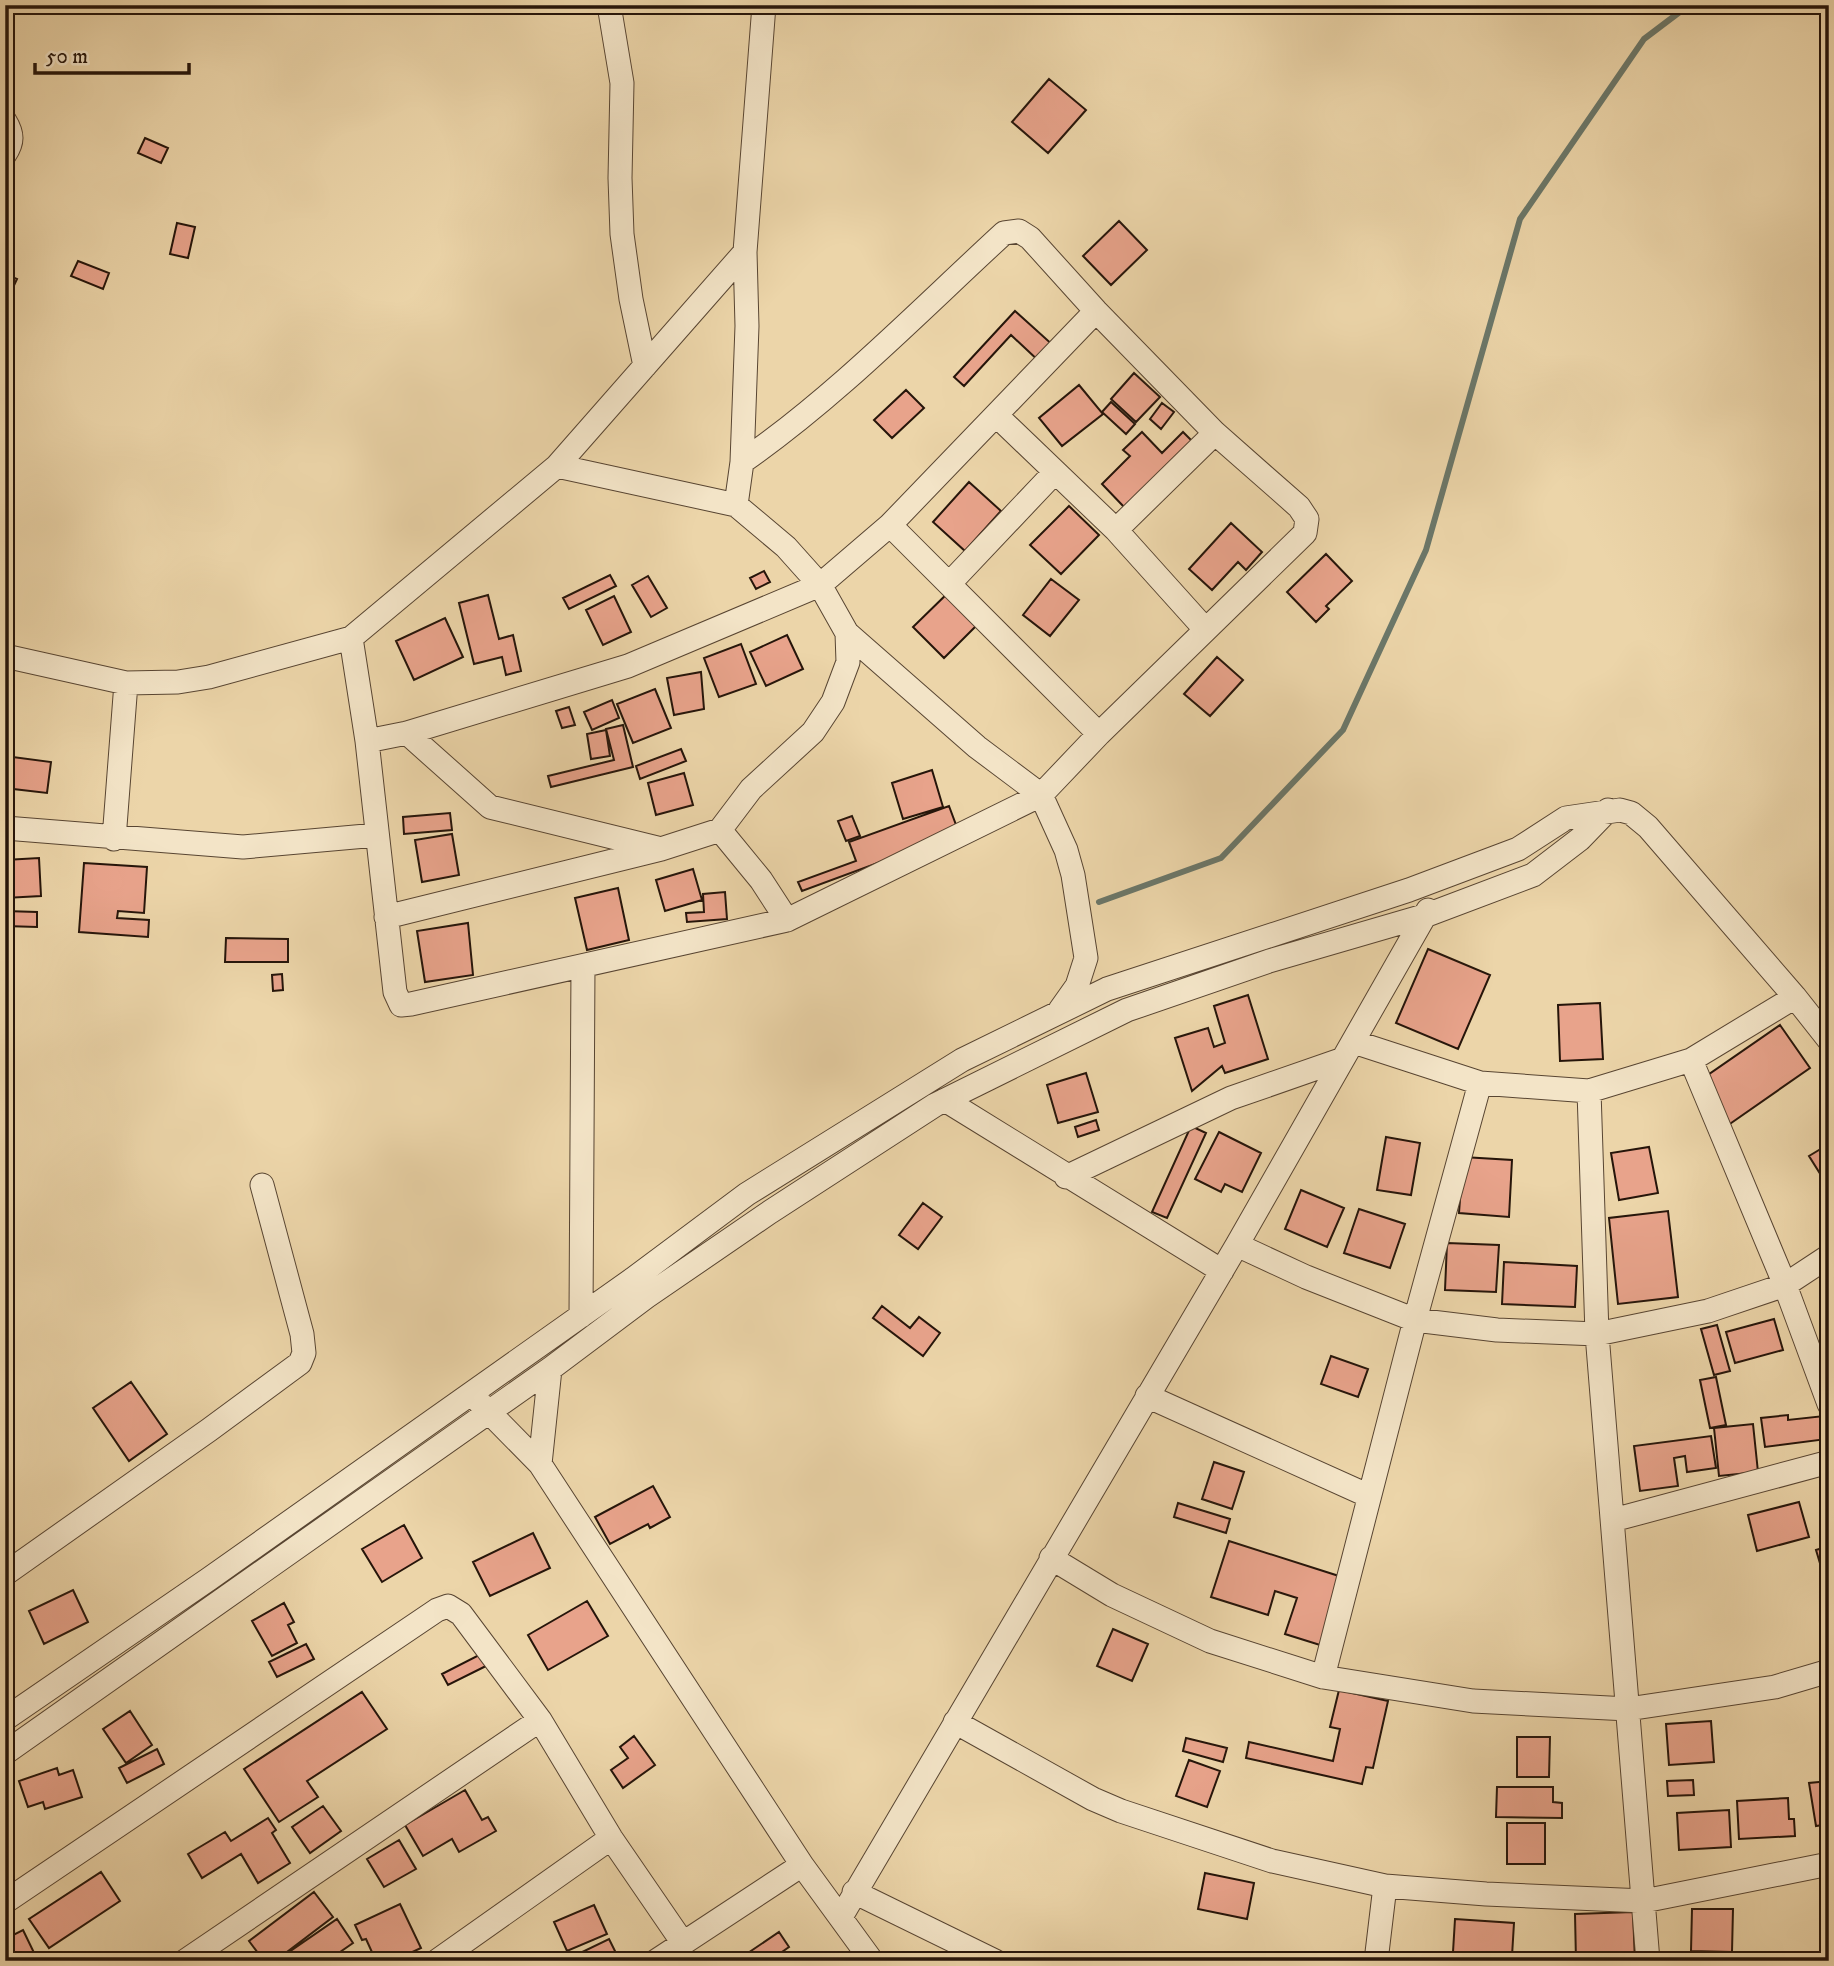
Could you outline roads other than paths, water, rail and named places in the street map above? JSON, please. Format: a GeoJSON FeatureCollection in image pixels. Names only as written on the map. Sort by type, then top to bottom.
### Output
{"type":"FeatureCollection","features":[{"type":"Feature","properties":{"kind":"street"},"geometry":{"type":"LineString","coordinates":[[609,5],[622,83],[622,234],[631,299],[645,366]]}},
{"type":"Feature","properties":{"kind":"street"},"geometry":{"type":"LineString","coordinates":[[736,505],[743,463],[746,252],[764,5]]}},
{"type":"Feature","properties":{"kind":"street"},"geometry":{"type":"LineString","coordinates":[[5,121],[12,132],[11,145],[5,155]]}},
{"type":"Feature","properties":{"kind":"street"},"geometry":{"type":"LineString","coordinates":[[351,638],[367,741],[395,992],[401,1005],[787,920],[1041,795],[1099,734],[1305,533],[1307,519],[1299,507],[1216,433],[1096,311],[1030,238],[1019,231],[1004,233],[821,401],[743,463]]}},
{"type":"Feature","properties":{"kind":"street"},"geometry":{"type":"LineString","coordinates":[[5,656],[126,683],[177,682],[209,677],[351,638],[557,466],[746,252]]}},
{"type":"Feature","properties":{"kind":"street"},"geometry":{"type":"LineString","coordinates":[[367,741],[407,733],[628,666],[820,585],[890,525],[1096,311]]}},
{"type":"Feature","properties":{"kind":"street"},"geometry":{"type":"LineString","coordinates":[[996,415],[1116,530],[1205,629]]}},
{"type":"Feature","properties":{"kind":"street"},"geometry":{"type":"LineString","coordinates":[[1116,530],[1216,433]]}},
{"type":"Feature","properties":{"kind":"street"},"geometry":{"type":"LineString","coordinates":[[557,466],[736,505],[786,547],[820,585],[847,633],[977,747],[1041,795],[1066,850],[1073,875],[1086,958],[1077,986],[1058,1012]]}},
{"type":"Feature","properties":{"kind":"street"},"geometry":{"type":"LineString","coordinates":[[949,584],[1055,472]]}},
{"type":"Feature","properties":{"kind":"street"},"geometry":{"type":"LineString","coordinates":[[890,525],[1099,734]]}},
{"type":"Feature","properties":{"kind":"street"},"geometry":{"type":"LineString","coordinates":[[386,917],[661,849],[720,830],[751,789],[813,732],[833,702],[848,662],[847,633]]}},
{"type":"Feature","properties":{"kind":"street"},"geometry":{"type":"LineString","coordinates":[[114,839],[126,683]]}},
{"type":"Feature","properties":{"kind":"street"},"geometry":{"type":"LineString","coordinates":[[407,733],[490,807],[661,849]]}},
{"type":"Feature","properties":{"kind":"street"},"geometry":{"type":"LineString","coordinates":[[5,1719],[209,1579],[581,1316],[639,1288],[770,1212],[945,1100],[1127,1010],[1269,961],[1427,915],[1533,875],[1580,839],[1608,810]]}},
{"type":"Feature","properties":{"kind":"street"},"geometry":{"type":"LineString","coordinates":[[5,1754],[550,1369],[639,1288],[755,1190],[962,1060],[1107,989],[1436,880],[1518,849],[1566,818],[1620,810],[1631,813],[1648,827],[1829,1040]]}},
{"type":"Feature","properties":{"kind":"street"},"geometry":{"type":"LineString","coordinates":[[5,828],[114,839],[243,847],[377,835]]}},
{"type":"Feature","properties":{"kind":"street"},"geometry":{"type":"LineString","coordinates":[[720,830],[761,880],[787,920]]}},
{"type":"Feature","properties":{"kind":"street"},"geometry":{"type":"LineString","coordinates":[[841,1917],[1222,1271],[1427,915],[1436,880]]}},
{"type":"Feature","properties":{"kind":"street"},"geometry":{"type":"LineString","coordinates":[[581,1316],[583,966]]}},
{"type":"Feature","properties":{"kind":"street"},"geometry":{"type":"LineString","coordinates":[[1066,1177],[1231,1098],[1348,1050],[1480,1083],[1589,1091],[1691,1060],[1795,997]]}},
{"type":"Feature","properties":{"kind":"street"},"geometry":{"type":"LineString","coordinates":[[1013,1036],[1025,1061]]}},
{"type":"Feature","properties":{"kind":"street"},"geometry":{"type":"LineString","coordinates":[[1691,1060],[1785,1285],[1829,1404]]}},
{"type":"Feature","properties":{"kind":"street"},"geometry":{"type":"LineString","coordinates":[[1322,1677],[1480,1083]]}},
{"type":"Feature","properties":{"kind":"street"},"geometry":{"type":"LineString","coordinates":[[1589,1091],[1597,1334],[1648,1961]]}},
{"type":"Feature","properties":{"kind":"street"},"geometry":{"type":"LineString","coordinates":[[945,1100],[1222,1271]]}},
{"type":"Feature","properties":{"kind":"street"},"geometry":{"type":"LineString","coordinates":[[888,1106],[905,1125]]}},
{"type":"Feature","properties":{"kind":"street"},"geometry":{"type":"LineString","coordinates":[[5,1574],[300,1363],[304,1353],[302,1334],[262,1185]]}},
{"type":"Feature","properties":{"kind":"street"},"geometry":{"type":"LineString","coordinates":[[755,1190],[770,1212]]}},
{"type":"Feature","properties":{"kind":"street"},"geometry":{"type":"LineString","coordinates":[[1237,1245],[1306,1277],[1415,1320],[1497,1330],[1597,1334],[1708,1311],[1785,1285],[1829,1256]]}},
{"type":"Feature","properties":{"kind":"street"},"geometry":{"type":"LineString","coordinates":[[540,1464],[550,1369]]}},
{"type":"Feature","properties":{"kind":"street"},"geometry":{"type":"LineString","coordinates":[[471,1394],[540,1464],[802,1865],[872,1961]]}},
{"type":"Feature","properties":{"kind":"street"},"geometry":{"type":"LineString","coordinates":[[1147,1396],[1369,1496]]}},
{"type":"Feature","properties":{"kind":"street"},"geometry":{"type":"LineString","coordinates":[[1613,1520],[1829,1462]]}},
{"type":"Feature","properties":{"kind":"street"},"geometry":{"type":"LineString","coordinates":[[348,1481],[365,1499]]}},
{"type":"Feature","properties":{"kind":"street"},"geometry":{"type":"LineString","coordinates":[[1051,1558],[1112,1595],[1210,1641],[1322,1677],[1473,1701],[1628,1709],[1775,1688],[1829,1671]]}},
{"type":"Feature","properties":{"kind":"street"},"geometry":{"type":"LineString","coordinates":[[209,1579],[224,1599]]}},
{"type":"Feature","properties":{"kind":"street"},"geometry":{"type":"LineString","coordinates":[[5,1902],[437,1610],[448,1606],[461,1614],[540,1720],[611,1838],[683,1943]]}},
{"type":"Feature","properties":{"kind":"street"},"geometry":{"type":"LineString","coordinates":[[78,1669],[95,1690]]}},
{"type":"Feature","properties":{"kind":"street"},"geometry":{"type":"LineString","coordinates":[[185,1961],[540,1720]]}},
{"type":"Feature","properties":{"kind":"street"},"geometry":{"type":"LineString","coordinates":[[955,1721],[1075,1789],[1121,1811],[1272,1861],[1385,1886],[1644,1902],[1829,1864]]}},
{"type":"Feature","properties":{"kind":"street"},"geometry":{"type":"LineString","coordinates":[[437,1961],[611,1838]]}},
{"type":"Feature","properties":{"kind":"street"},"geometry":{"type":"LineString","coordinates":[[656,1961],[802,1865]]}},
{"type":"Feature","properties":{"kind":"street"},"geometry":{"type":"LineString","coordinates":[[1376,1961],[1385,1886]]}},
{"type":"Feature","properties":{"kind":"street"},"geometry":{"type":"LineString","coordinates":[[854,1892],[995,1961]]}},
{"type":"Feature","properties":{"kind":"waterway"},"geometry":{"type":"LineString","coordinates":[[1099,902],[1221,858],[1343,730],[1426,550],[1520,219],[1644,39],[1689,5]]}}]}
